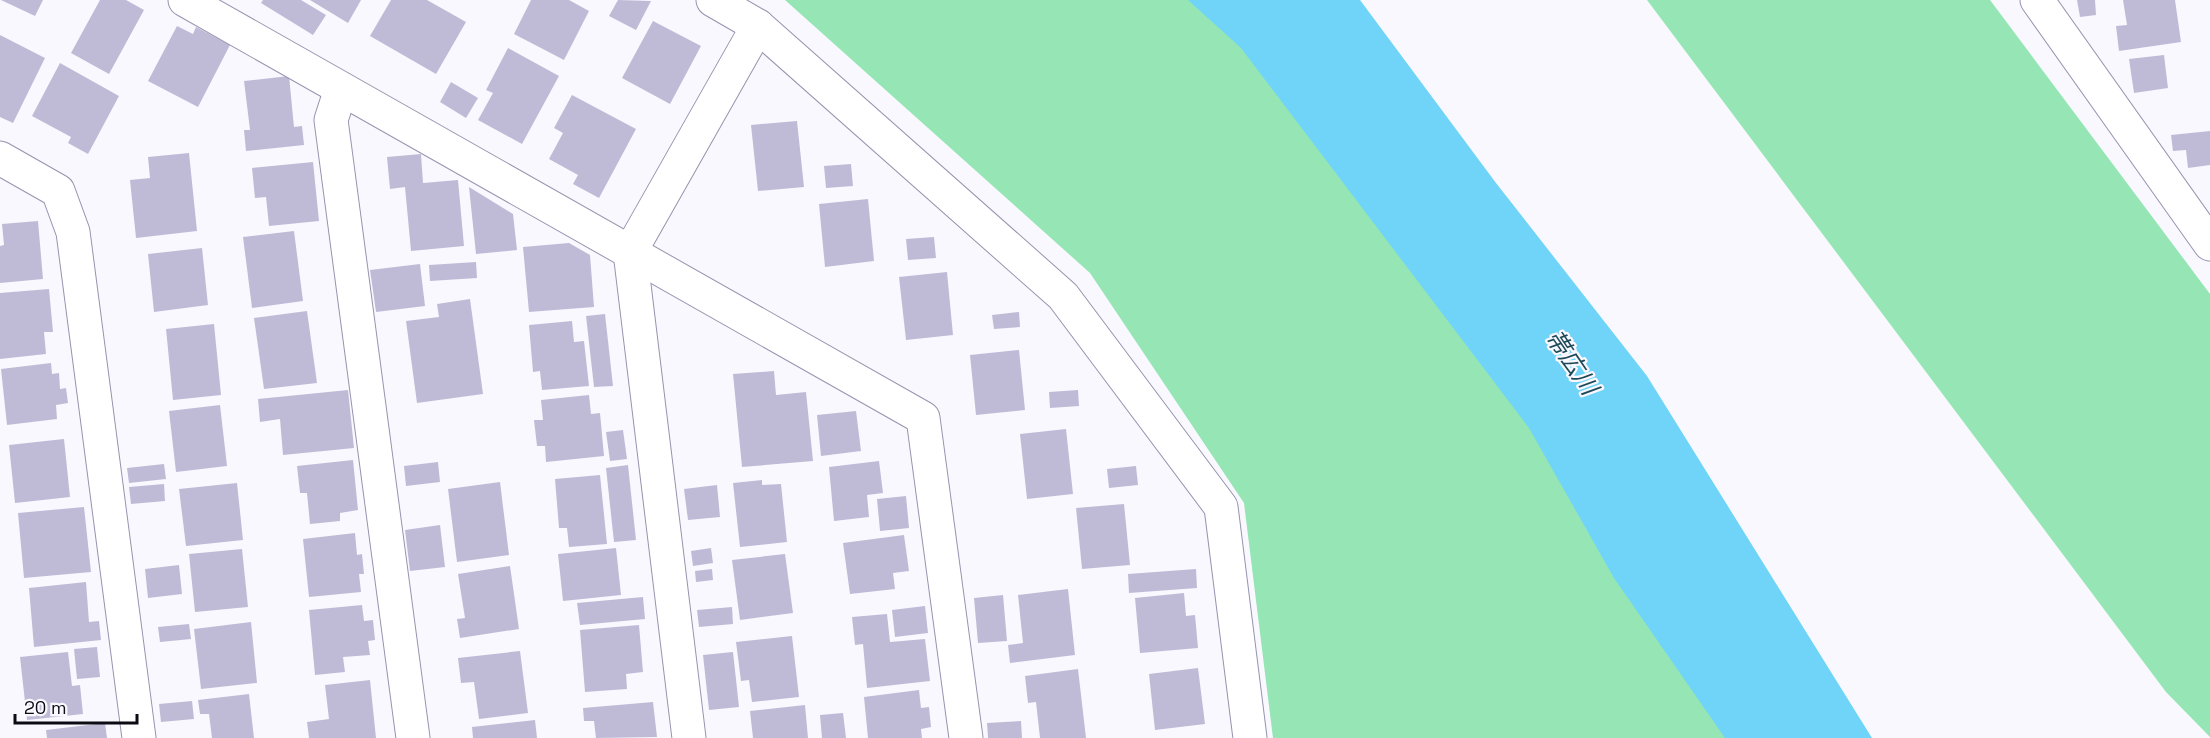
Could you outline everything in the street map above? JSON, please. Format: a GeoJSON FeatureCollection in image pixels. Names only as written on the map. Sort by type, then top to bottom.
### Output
{"type":"FeatureCollection","features":[{"type":"Feature","properties":{"kind":"street"},"geometry":{"type":"LineString","coordinates":[[185,0],[922,418],[966,738]]}},
{"type":"Feature","properties":{"kind":"street"},"geometry":{"type":"LineString","coordinates":[[713,0],[758,26],[1063,296],[1221,507],[1250,738]]}},
{"type":"Feature","properties":{"kind":"street"},"geometry":{"type":"LineString","coordinates":[[2037,0],[2210,244]]}},
{"type":"Feature","properties":{"kind":"street"},"geometry":{"type":"LineString","coordinates":[[689,738],[630,252],[758,26]]}},
{"type":"Feature","properties":{"kind":"street"},"geometry":{"type":"LineString","coordinates":[[341,88],[331,120],[413,738]]}},
{"type":"Feature","properties":{"kind":"street"},"geometry":{"type":"LineString","coordinates":[[0,158],[58,191],[73,232],[139,738]]}},
{"type":"Feature","properties":{"kind":"green space"},"geometry":{"type":"Polygon","coordinates":[[[785,0],[1236,0],[1766,738],[1273,738],[1244,503],[1090,273],[785,0]]]}},
{"type":"Feature","properties":{"kind":"green space"},"geometry":{"type":"Polygon","coordinates":[[[1647,0],[1990,0],[2210,294],[2210,737],[2166,692],[1647,0]]]}},
{"type":"Feature","properties":{"kind":"water","name":"帯広川"},"geometry":{"type":"Polygon","coordinates":[[[1188,0],[1360,0],[1496,183],[1647,376],[1872,738],[1725,738],[1614,578],[1529,428],[1241,48],[1188,0]]]}},
{"type":"Feature","properties":{"kind":"building"},"geometry":{"type":"Polygon","coordinates":[[[1,0],[43,0],[35,16],[1,0]]]}},
{"type":"Feature","properties":{"kind":"building"},"geometry":{"type":"Polygon","coordinates":[[[100,0],[126,0],[144,10],[109,74],[71,53],[100,0]]]}},
{"type":"Feature","properties":{"kind":"building"},"geometry":{"type":"Polygon","coordinates":[[[263,0],[301,0],[326,15],[313,35],[261,3],[263,0]]]}},
{"type":"Feature","properties":{"kind":"building"},"geometry":{"type":"Polygon","coordinates":[[[310,0],[361,0],[348,23],[310,0]]]}},
{"type":"Feature","properties":{"kind":"building"},"geometry":{"type":"Polygon","coordinates":[[[391,0],[427,0],[466,22],[436,74],[370,36],[391,0]]]}},
{"type":"Feature","properties":{"kind":"building"},"geometry":{"type":"Polygon","coordinates":[[[531,0],[569,0],[589,11],[564,60],[514,34],[531,0]]]}},
{"type":"Feature","properties":{"kind":"building"},"geometry":{"type":"Polygon","coordinates":[[[618,0],[651,1],[636,30],[609,16],[618,0]]]}},
{"type":"Feature","properties":{"kind":"building"},"geometry":{"type":"Polygon","coordinates":[[[2077,0],[2095,0],[2096,15],[2080,17],[2077,0]]]}},
{"type":"Feature","properties":{"kind":"building"},"geometry":{"type":"Polygon","coordinates":[[[2123,0],[2175,0],[2181,42],[2119,51],[2116,26],[2127,25],[2123,0]]]}},
{"type":"Feature","properties":{"kind":"building"},"geometry":{"type":"Polygon","coordinates":[[[653,21],[701,46],[670,104],[622,78],[653,21]]]}},
{"type":"Feature","properties":{"kind":"building"},"geometry":{"type":"Polygon","coordinates":[[[177,26],[193,34],[196,27],[230,45],[198,107],[148,81],[177,26]]]}},
{"type":"Feature","properties":{"kind":"building"},"geometry":{"type":"Polygon","coordinates":[[[0,35],[45,58],[13,123],[0,117],[0,35]]]}},
{"type":"Feature","properties":{"kind":"building"},"geometry":{"type":"Polygon","coordinates":[[[508,48],[559,76],[522,144],[478,120],[493,93],[486,90],[508,48]]]}},
{"type":"Feature","properties":{"kind":"building"},"geometry":{"type":"Polygon","coordinates":[[[2164,55],[2168,88],[2134,93],[2129,59],[2164,55]]]}},
{"type":"Feature","properties":{"kind":"building"},"geometry":{"type":"Polygon","coordinates":[[[60,63],[119,96],[88,154],[68,143],[71,137],[32,116],[60,63]]]}},
{"type":"Feature","properties":{"kind":"building"},"geometry":{"type":"Polygon","coordinates":[[[289,76],[294,127],[302,126],[304,145],[246,151],[244,130],[250,130],[244,81],[289,76]]]}},
{"type":"Feature","properties":{"kind":"building"},"geometry":{"type":"Polygon","coordinates":[[[451,82],[478,98],[466,118],[440,102],[451,82]]]}},
{"type":"Feature","properties":{"kind":"building"},"geometry":{"type":"Polygon","coordinates":[[[572,95],[636,129],[599,198],[573,184],[578,175],[549,159],[563,133],[554,128],[572,95]]]}},
{"type":"Feature","properties":{"kind":"building"},"geometry":{"type":"Polygon","coordinates":[[[797,121],[804,187],[758,191],[751,125],[797,121]]]}},
{"type":"Feature","properties":{"kind":"building"},"geometry":{"type":"Polygon","coordinates":[[[2210,131],[2210,165],[2188,168],[2186,150],[2173,151],[2171,135],[2210,131]]]}},
{"type":"Feature","properties":{"kind":"building"},"geometry":{"type":"Polygon","coordinates":[[[189,153],[197,231],[136,238],[130,180],[150,178],[148,157],[189,153]]]}},
{"type":"Feature","properties":{"kind":"building"},"geometry":{"type":"Polygon","coordinates":[[[421,154],[423,183],[458,180],[464,246],[411,251],[405,187],[390,189],[387,157],[421,154]]]}},
{"type":"Feature","properties":{"kind":"building"},"geometry":{"type":"Polygon","coordinates":[[[313,162],[319,221],[269,226],[266,197],[255,198],[252,168],[313,162]]]}},
{"type":"Feature","properties":{"kind":"building"},"geometry":{"type":"Polygon","coordinates":[[[851,164],[853,186],[826,188],[824,166],[851,164]]]}},
{"type":"Feature","properties":{"kind":"building"},"geometry":{"type":"Polygon","coordinates":[[[469,187],[513,214],[517,250],[476,254],[469,187]]]}},
{"type":"Feature","properties":{"kind":"building"},"geometry":{"type":"Polygon","coordinates":[[[868,199],[874,261],[825,267],[819,204],[868,199]]]}},
{"type":"Feature","properties":{"kind":"building"},"geometry":{"type":"Polygon","coordinates":[[[38,221],[43,279],[0,283],[0,246],[4,245],[2,224],[38,221]]]}},
{"type":"Feature","properties":{"kind":"building"},"geometry":{"type":"Polygon","coordinates":[[[294,231],[303,301],[252,308],[243,237],[294,231]]]}},
{"type":"Feature","properties":{"kind":"building"},"geometry":{"type":"Polygon","coordinates":[[[934,237],[936,258],[908,260],[906,239],[934,237]]]}},
{"type":"Feature","properties":{"kind":"building"},"geometry":{"type":"Polygon","coordinates":[[[569,243],[590,255],[594,307],[529,312],[523,247],[569,243]]]}},
{"type":"Feature","properties":{"kind":"building"},"geometry":{"type":"Polygon","coordinates":[[[202,248],[208,305],[154,312],[148,254],[202,248]]]}},
{"type":"Feature","properties":{"kind":"building"},"geometry":{"type":"Polygon","coordinates":[[[476,262],[477,278],[430,281],[429,265],[476,262]]]}},
{"type":"Feature","properties":{"kind":"building"},"geometry":{"type":"Polygon","coordinates":[[[420,264],[425,306],[376,312],[370,270],[420,264]]]}},
{"type":"Feature","properties":{"kind":"building"},"geometry":{"type":"Polygon","coordinates":[[[947,272],[953,335],[906,340],[899,277],[947,272]]]}},
{"type":"Feature","properties":{"kind":"building"},"geometry":{"type":"Polygon","coordinates":[[[49,289],[53,332],[44,332],[46,354],[0,359],[0,293],[49,289]]]}},
{"type":"Feature","properties":{"kind":"building"},"geometry":{"type":"Polygon","coordinates":[[[470,299],[483,394],[417,403],[406,321],[439,317],[437,304],[470,299]]]}},
{"type":"Feature","properties":{"kind":"building"},"geometry":{"type":"Polygon","coordinates":[[[307,311],[317,383],[264,389],[254,318],[307,311]]]}},
{"type":"Feature","properties":{"kind":"building"},"geometry":{"type":"Polygon","coordinates":[[[1019,312],[1020,327],[994,329],[992,315],[1019,312]]]}},
{"type":"Feature","properties":{"kind":"building"},"geometry":{"type":"Polygon","coordinates":[[[605,314],[613,386],[594,387],[586,316],[605,314]]]}},
{"type":"Feature","properties":{"kind":"building"},"geometry":{"type":"Polygon","coordinates":[[[572,321],[574,342],[584,341],[589,386],[542,390],[540,371],[533,372],[529,325],[572,321]]]}},
{"type":"Feature","properties":{"kind":"building"},"geometry":{"type":"Polygon","coordinates":[[[214,324],[221,395],[173,400],[166,329],[214,324]]]}},
{"type":"Feature","properties":{"kind":"building"},"geometry":{"type":"Polygon","coordinates":[[[1019,350],[1025,410],[976,415],[970,355],[1019,350]]]}},
{"type":"Feature","properties":{"kind":"building"},"geometry":{"type":"Polygon","coordinates":[[[51,363],[52,374],[59,373],[60,389],[66,388],[68,403],[56,405],[57,419],[7,425],[1,369],[51,363]]]}},
{"type":"Feature","properties":{"kind":"building"},"geometry":{"type":"Polygon","coordinates":[[[774,371],[776,395],[806,392],[813,461],[742,467],[733,374],[774,371]]]}},
{"type":"Feature","properties":{"kind":"building"},"geometry":{"type":"Polygon","coordinates":[[[348,390],[354,448],[283,455],[280,419],[260,422],[258,399],[348,390]]]}},
{"type":"Feature","properties":{"kind":"building"},"geometry":{"type":"Polygon","coordinates":[[[1078,390],[1079,406],[1050,408],[1049,392],[1078,390]]]}},
{"type":"Feature","properties":{"kind":"building"},"geometry":{"type":"Polygon","coordinates":[[[589,395],[591,414],[600,413],[604,456],[546,462],[545,446],[537,446],[534,420],[543,420],[541,400],[589,395]]]}},
{"type":"Feature","properties":{"kind":"building"},"geometry":{"type":"Polygon","coordinates":[[[220,405],[227,466],[176,472],[169,411],[220,405]]]}},
{"type":"Feature","properties":{"kind":"building"},"geometry":{"type":"Polygon","coordinates":[[[856,411],[861,451],[821,456],[817,415],[856,411]]]}},
{"type":"Feature","properties":{"kind":"building"},"geometry":{"type":"Polygon","coordinates":[[[1066,429],[1073,494],[1027,499],[1020,434],[1066,429]]]}},
{"type":"Feature","properties":{"kind":"building"},"geometry":{"type":"Polygon","coordinates":[[[623,430],[627,459],[610,461],[606,432],[623,430]]]}},
{"type":"Feature","properties":{"kind":"building"},"geometry":{"type":"Polygon","coordinates":[[[64,439],[70,497],[15,503],[9,445],[64,439]]]}},
{"type":"Feature","properties":{"kind":"building"},"geometry":{"type":"Polygon","coordinates":[[[353,460],[358,510],[340,513],[340,521],[310,524],[307,493],[300,493],[297,466],[353,460]]]}},
{"type":"Feature","properties":{"kind":"building"},"geometry":{"type":"Polygon","coordinates":[[[879,461],[883,493],[867,495],[869,517],[834,521],[829,467],[879,461]]]}},
{"type":"Feature","properties":{"kind":"building"},"geometry":{"type":"Polygon","coordinates":[[[438,462],[440,482],[406,486],[404,466],[438,462]]]}},
{"type":"Feature","properties":{"kind":"building"},"geometry":{"type":"Polygon","coordinates":[[[164,464],[166,479],[129,483],[127,468],[164,464]]]}},
{"type":"Feature","properties":{"kind":"building"},"geometry":{"type":"Polygon","coordinates":[[[628,465],[636,540],[614,542],[606,468],[628,465]]]}},
{"type":"Feature","properties":{"kind":"building"},"geometry":{"type":"Polygon","coordinates":[[[1136,466],[1138,485],[1109,488],[1107,469],[1136,466]]]}},
{"type":"Feature","properties":{"kind":"building"},"geometry":{"type":"Polygon","coordinates":[[[600,475],[607,544],[569,547],[567,528],[559,528],[555,479],[600,475]]]}},
{"type":"Feature","properties":{"kind":"building"},"geometry":{"type":"Polygon","coordinates":[[[762,480],[762,485],[781,484],[787,542],[740,547],[733,483],[762,480]]]}},
{"type":"Feature","properties":{"kind":"building"},"geometry":{"type":"Polygon","coordinates":[[[500,482],[509,555],[457,562],[448,489],[500,482]]]}},
{"type":"Feature","properties":{"kind":"building"},"geometry":{"type":"Polygon","coordinates":[[[237,483],[243,540],[186,546],[179,489],[237,483]]]}},
{"type":"Feature","properties":{"kind":"building"},"geometry":{"type":"Polygon","coordinates":[[[164,484],[165,501],[131,504],[129,487],[164,484]]]}},
{"type":"Feature","properties":{"kind":"building"},"geometry":{"type":"Polygon","coordinates":[[[717,485],[720,517],[688,520],[684,489],[717,485]]]}},
{"type":"Feature","properties":{"kind":"building"},"geometry":{"type":"Polygon","coordinates":[[[906,496],[909,528],[880,531],[877,499],[906,496]]]}},
{"type":"Feature","properties":{"kind":"building"},"geometry":{"type":"Polygon","coordinates":[[[1124,504],[1130,565],[1082,569],[1076,508],[1124,504]]]}},
{"type":"Feature","properties":{"kind":"building"},"geometry":{"type":"Polygon","coordinates":[[[84,507],[91,572],[24,578],[18,513],[84,507]]]}},
{"type":"Feature","properties":{"kind":"building"},"geometry":{"type":"Polygon","coordinates":[[[440,525],[445,567],[410,571],[405,530],[440,525]]]}},
{"type":"Feature","properties":{"kind":"building"},"geometry":{"type":"Polygon","coordinates":[[[355,533],[357,555],[362,554],[364,574],[359,574],[361,592],[309,597],[303,539],[355,533]]]}},
{"type":"Feature","properties":{"kind":"building"},"geometry":{"type":"Polygon","coordinates":[[[904,535],[909,571],[893,573],[895,589],[850,594],[843,543],[904,535]]]}},
{"type":"Feature","properties":{"kind":"building"},"geometry":{"type":"Polygon","coordinates":[[[616,548],[621,595],[563,601],[558,554],[616,548]]]}},
{"type":"Feature","properties":{"kind":"building"},"geometry":{"type":"Polygon","coordinates":[[[711,548],[713,563],[693,566],[691,551],[711,548]]]}},
{"type":"Feature","properties":{"kind":"building"},"geometry":{"type":"Polygon","coordinates":[[[242,549],[248,607],[195,612],[189,554],[242,549]]]}},
{"type":"Feature","properties":{"kind":"building"},"geometry":{"type":"Polygon","coordinates":[[[785,554],[793,613],[740,620],[732,560],[785,554]]]}},
{"type":"Feature","properties":{"kind":"building"},"geometry":{"type":"Polygon","coordinates":[[[179,565],[182,594],[148,598],[145,569],[179,565]]]}},
{"type":"Feature","properties":{"kind":"building"},"geometry":{"type":"Polygon","coordinates":[[[510,566],[519,629],[460,638],[457,619],[465,618],[458,574],[510,566]]]}},
{"type":"Feature","properties":{"kind":"building"},"geometry":{"type":"Polygon","coordinates":[[[712,569],[713,580],[696,582],[695,571],[712,569]]]}},
{"type":"Feature","properties":{"kind":"building"},"geometry":{"type":"Polygon","coordinates":[[[1196,569],[1197,588],[1129,593],[1128,574],[1196,569]]]}},
{"type":"Feature","properties":{"kind":"building"},"geometry":{"type":"Polygon","coordinates":[[[86,582],[89,622],[99,621],[101,640],[34,647],[29,588],[86,582]]]}},
{"type":"Feature","properties":{"kind":"building"},"geometry":{"type":"Polygon","coordinates":[[[1068,589],[1075,655],[1010,663],[1008,645],[1023,643],[1018,595],[1068,589]]]}},
{"type":"Feature","properties":{"kind":"building"},"geometry":{"type":"Polygon","coordinates":[[[1184,593],[1186,616],[1195,615],[1198,648],[1140,653],[1135,598],[1184,593]]]}},
{"type":"Feature","properties":{"kind":"building"},"geometry":{"type":"Polygon","coordinates":[[[1003,595],[1007,641],[978,643],[974,598],[1003,595]]]}},
{"type":"Feature","properties":{"kind":"building"},"geometry":{"type":"Polygon","coordinates":[[[643,597],[645,619],[580,625],[577,603],[643,597]]]}},
{"type":"Feature","properties":{"kind":"building"},"geometry":{"type":"Polygon","coordinates":[[[362,605],[364,621],[373,620],[375,640],[368,641],[370,655],[343,657],[345,672],[315,675],[309,610],[362,605]]]}},
{"type":"Feature","properties":{"kind":"building"},"geometry":{"type":"Polygon","coordinates":[[[925,606],[928,633],[895,637],[892,610],[925,606]]]}},
{"type":"Feature","properties":{"kind":"building"},"geometry":{"type":"Polygon","coordinates":[[[732,607],[733,624],[699,627],[697,610],[732,607]]]}},
{"type":"Feature","properties":{"kind":"building"},"geometry":{"type":"Polygon","coordinates":[[[887,614],[890,642],[925,639],[930,681],[867,688],[863,644],[855,645],[852,617],[887,614]]]}},
{"type":"Feature","properties":{"kind":"building"},"geometry":{"type":"Polygon","coordinates":[[[251,622],[257,683],[201,689],[194,629],[251,622]]]}},
{"type":"Feature","properties":{"kind":"building"},"geometry":{"type":"Polygon","coordinates":[[[189,624],[191,639],[160,642],[158,627],[189,624]]]}},
{"type":"Feature","properties":{"kind":"building"},"geometry":{"type":"Polygon","coordinates":[[[639,625],[643,672],[626,674],[627,689],[585,692],[580,630],[639,625]]]}},
{"type":"Feature","properties":{"kind":"building"},"geometry":{"type":"Polygon","coordinates":[[[792,636],[799,697],[752,702],[749,680],[741,681],[736,642],[792,636]]]}},
{"type":"Feature","properties":{"kind":"building"},"geometry":{"type":"Polygon","coordinates":[[[97,647],[100,677],[77,679],[74,649],[97,647]]]}},
{"type":"Feature","properties":{"kind":"building"},"geometry":{"type":"Polygon","coordinates":[[[520,651],[528,713],[479,719],[474,682],[461,683],[458,658],[520,651]]]}},
{"type":"Feature","properties":{"kind":"building"},"geometry":{"type":"Polygon","coordinates":[[[68,652],[72,686],[80,685],[83,714],[27,720],[20,657],[68,652]]]}},
{"type":"Feature","properties":{"kind":"building"},"geometry":{"type":"Polygon","coordinates":[[[733,652],[739,707],[709,710],[703,655],[733,652]]]}},
{"type":"Feature","properties":{"kind":"building"},"geometry":{"type":"Polygon","coordinates":[[[1198,668],[1205,724],[1155,730],[1149,674],[1198,668]]]}},
{"type":"Feature","properties":{"kind":"building"},"geometry":{"type":"Polygon","coordinates":[[[1078,669],[1086,738],[1040,738],[1036,702],[1028,703],[1025,676],[1078,669]]]}},
{"type":"Feature","properties":{"kind":"building"},"geometry":{"type":"Polygon","coordinates":[[[370,680],[376,738],[309,738],[307,722],[329,719],[325,685],[370,680]]]}},
{"type":"Feature","properties":{"kind":"building"},"geometry":{"type":"Polygon","coordinates":[[[919,690],[921,708],[929,707],[931,727],[921,729],[922,738],[868,738],[864,697],[919,690]]]}},
{"type":"Feature","properties":{"kind":"building"},"geometry":{"type":"Polygon","coordinates":[[[249,694],[254,738],[212,738],[209,714],[200,714],[198,700],[249,694]]]}},
{"type":"Feature","properties":{"kind":"building"},"geometry":{"type":"Polygon","coordinates":[[[192,701],[194,719],[161,722],[159,704],[192,701]]]}},
{"type":"Feature","properties":{"kind":"building"},"geometry":{"type":"Polygon","coordinates":[[[653,702],[657,737],[596,738],[594,721],[584,721],[583,708],[653,702]]]}},
{"type":"Feature","properties":{"kind":"building"},"geometry":{"type":"Polygon","coordinates":[[[805,705],[808,738],[753,738],[750,711],[805,705]]]}},
{"type":"Feature","properties":{"kind":"building"},"geometry":{"type":"Polygon","coordinates":[[[843,713],[846,738],[822,738],[820,715],[843,713]]]}},
{"type":"Feature","properties":{"kind":"building"},"geometry":{"type":"Polygon","coordinates":[[[535,720],[537,738],[473,738],[472,727],[535,720]]]}},
{"type":"Feature","properties":{"kind":"building"},"geometry":{"type":"Polygon","coordinates":[[[1021,721],[1022,738],[988,738],[987,723],[1021,721]]]}},
{"type":"Feature","properties":{"kind":"building"},"geometry":{"type":"Polygon","coordinates":[[[105,723],[107,738],[47,738],[46,730],[105,723]]]}}]}
